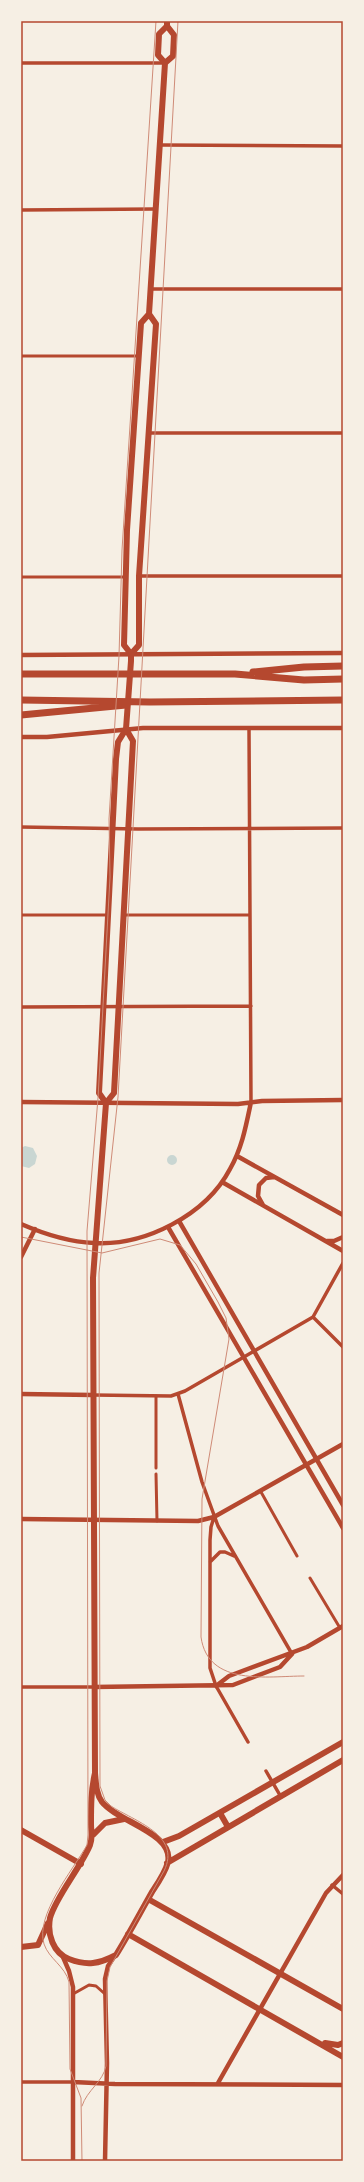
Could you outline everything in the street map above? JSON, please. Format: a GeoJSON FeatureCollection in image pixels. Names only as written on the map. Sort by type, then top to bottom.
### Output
{"type":"FeatureCollection","features":[{"type":"Feature","properties":{"kind":"highway"},"geometry":{"type":"LineString","coordinates":[[235,674],[304,667],[343,666]]}},
{"type":"Feature","properties":{"kind":"highway"},"geometry":{"type":"LineString","coordinates":[[21,674],[235,674],[304,680],[343,679]]}},
{"type":"Feature","properties":{"kind":"highway"},"geometry":{"type":"LineString","coordinates":[[21,700],[150,702],[343,700]]}},
{"type":"Feature","properties":{"kind":"highway"},"geometry":{"type":"LineString","coordinates":[[21,715],[87,710],[150,702]]}},
{"type":"Feature","properties":{"kind":"main road"},"geometry":{"type":"LineString","coordinates":[[106,1102],[99,1093],[108,915],[118,742],[126,730],[131,658],[139,645],[139,576],[156,324],[149,314],[150,289],[165,63],[158,55],[158,48],[159,34],[167,24],[174,35],[173,56],[165,63]]}},
{"type":"Feature","properties":{"kind":"main road"},"geometry":{"type":"LineString","coordinates":[[131,658],[124,645],[126,577],[141,323],[149,314]]}},
{"type":"Feature","properties":{"kind":"main road"},"geometry":{"type":"LineString","coordinates":[[50,1918],[51,1939],[54,1947],[63,1957],[79,1963],[90,1964],[100,1962],[116,1955],[168,1863],[168,1853],[163,1842],[124,1819],[102,1802],[98,1793],[95,1773],[93,1395],[94,1243],[106,1102],[114,1093],[133,741],[126,730]]}},
{"type":"Feature","properties":{"kind":"main road"},"geometry":{"type":"LineString","coordinates":[[163,1842],[179,1836],[343,1742]]}},
{"type":"Feature","properties":{"kind":"main road"},"geometry":{"type":"LineString","coordinates":[[168,1863],[343,1760]]}},
{"type":"Feature","properties":{"kind":"main road"},"geometry":{"type":"LineString","coordinates":[[93,1835],[91,1827],[91,1788],[95,1773]]}},
{"type":"Feature","properties":{"kind":"main road"},"geometry":{"type":"LineString","coordinates":[[220,1813],[228,1827]]}},
{"type":"Feature","properties":{"kind":"main road"},"geometry":{"type":"LineString","coordinates":[[21,1947],[34,1946],[41,1943],[50,1918],[88,1851],[93,1835],[105,1823],[124,1819]]}},
{"type":"Feature","properties":{"kind":"main road"},"geometry":{"type":"LineString","coordinates":[[21,1830],[81,1864]]}},
{"type":"Feature","properties":{"kind":"main road"},"geometry":{"type":"LineString","coordinates":[[148,1899],[343,2009]]}},
{"type":"Feature","properties":{"kind":"main road"},"geometry":{"type":"LineString","coordinates":[[128,1934],[343,2057]]}},
{"type":"Feature","properties":{"kind":"main road"},"geometry":{"type":"LineString","coordinates":[[315,2041],[331,2045],[343,2043]]}},
{"type":"Feature","properties":{"kind":"street"},"geometry":{"type":"LineString","coordinates":[[21,63],[165,63]]}},
{"type":"Feature","properties":{"kind":"street"},"geometry":{"type":"LineString","coordinates":[[160,144],[343,146]]}},
{"type":"Feature","properties":{"kind":"street"},"geometry":{"type":"LineString","coordinates":[[21,210],[156,209]]}},
{"type":"Feature","properties":{"kind":"street"},"geometry":{"type":"LineString","coordinates":[[150,289],[343,289]]}},
{"type":"Feature","properties":{"kind":"street"},"geometry":{"type":"LineString","coordinates":[[21,356],[139,356]]}},
{"type":"Feature","properties":{"kind":"street"},"geometry":{"type":"LineString","coordinates":[[149,432],[343,433]]}},
{"type":"Feature","properties":{"kind":"street"},"geometry":{"type":"LineString","coordinates":[[139,576],[343,576]]}},
{"type":"Feature","properties":{"kind":"street"},"geometry":{"type":"LineString","coordinates":[[21,577],[126,577]]}},
{"type":"Feature","properties":{"kind":"street"},"geometry":{"type":"LineString","coordinates":[[21,655],[131,658],[343,653]]}},
{"type":"Feature","properties":{"kind":"street"},"geometry":{"type":"LineString","coordinates":[[21,737],[47,737],[143,728],[343,728]]}},
{"type":"Feature","properties":{"kind":"street"},"geometry":{"type":"LineString","coordinates":[[21,1224],[54,1236],[94,1243],[115,1243],[168,1227],[198,1208],[222,1182],[237,1156],[251,1102],[249,728]]}},
{"type":"Feature","properties":{"kind":"street"},"geometry":{"type":"LineString","coordinates":[[21,827],[128,829],[343,828]]}},
{"type":"Feature","properties":{"kind":"street"},"geometry":{"type":"LineString","coordinates":[[21,915],[108,915]]}},
{"type":"Feature","properties":{"kind":"street"},"geometry":{"type":"LineString","coordinates":[[124,915],[249,915]]}},
{"type":"Feature","properties":{"kind":"street"},"geometry":{"type":"LineString","coordinates":[[21,1007],[250,1006]]}},
{"type":"Feature","properties":{"kind":"street"},"geometry":{"type":"LineString","coordinates":[[21,1102],[251,1102],[343,1100]]}},
{"type":"Feature","properties":{"kind":"street"},"geometry":{"type":"LineString","coordinates":[[237,1156],[342,1215]]}},
{"type":"Feature","properties":{"kind":"street"},"geometry":{"type":"LineString","coordinates":[[264,1206],[258,1196],[259,1185],[266,1178],[274,1177],[280,1179]]}},
{"type":"Feature","properties":{"kind":"street"},"geometry":{"type":"LineString","coordinates":[[222,1182],[343,1251]]}},
{"type":"Feature","properties":{"kind":"street"},"geometry":{"type":"LineString","coordinates":[[179,1221],[343,1505]]}},
{"type":"Feature","properties":{"kind":"street"},"geometry":{"type":"LineString","coordinates":[[168,1227],[343,1528]]}},
{"type":"Feature","properties":{"kind":"street"},"geometry":{"type":"LineString","coordinates":[[21,1257],[35,1229]]}},
{"type":"Feature","properties":{"kind":"street"},"geometry":{"type":"LineString","coordinates":[[323,1240],[334,1241],[343,1237]]}},
{"type":"Feature","properties":{"kind":"street"},"geometry":{"type":"LineString","coordinates":[[21,1394],[156,1396],[178,1394],[255,1351],[313,1316],[343,1263]]}},
{"type":"Feature","properties":{"kind":"street"},"geometry":{"type":"LineString","coordinates":[[313,1316],[343,1347]]}},
{"type":"Feature","properties":{"kind":"street"},"geometry":{"type":"LineString","coordinates":[[178,1394],[202,1482],[214,1517],[292,1654]]}},
{"type":"Feature","properties":{"kind":"street"},"geometry":{"type":"LineString","coordinates":[[156,1396],[156,1468]]}},
{"type":"Feature","properties":{"kind":"street"},"geometry":{"type":"LineString","coordinates":[[21,1519],[198,1521],[214,1517],[343,1444]]}},
{"type":"Feature","properties":{"kind":"street"},"geometry":{"type":"LineString","coordinates":[[156,1474],[157,1521]]}},
{"type":"Feature","properties":{"kind":"street"},"geometry":{"type":"LineString","coordinates":[[260,1492],[297,1556]]}},
{"type":"Feature","properties":{"kind":"street"},"geometry":{"type":"LineString","coordinates":[[214,1517],[211,1527],[210,1563],[210,1668],[216,1686],[248,1742]]}},
{"type":"Feature","properties":{"kind":"street"},"geometry":{"type":"LineString","coordinates":[[210,1563],[220,1552],[230,1553],[236,1556]]}},
{"type":"Feature","properties":{"kind":"street"},"geometry":{"type":"LineString","coordinates":[[216,1686],[229,1676],[275,1657],[292,1654],[340,1628],[310,1578]]}},
{"type":"Feature","properties":{"kind":"street"},"geometry":{"type":"LineString","coordinates":[[21,1687],[233,1685],[280,1667],[292,1654]]}},
{"type":"Feature","properties":{"kind":"street"},"geometry":{"type":"LineString","coordinates":[[266,1771],[281,1797]]}},
{"type":"Feature","properties":{"kind":"street"},"geometry":{"type":"LineString","coordinates":[[218,2083],[332,1885],[343,1875]]}},
{"type":"Feature","properties":{"kind":"street"},"geometry":{"type":"LineString","coordinates":[[332,1885],[343,1894]]}},
{"type":"Feature","properties":{"kind":"street"},"geometry":{"type":"LineString","coordinates":[[104,2161],[106,1971],[111,1960],[116,1955]]}},
{"type":"Feature","properties":{"kind":"street"},"geometry":{"type":"LineString","coordinates":[[63,1957],[70,1973],[73,1994],[73,2161]]}},
{"type":"Feature","properties":{"kind":"street"},"geometry":{"type":"LineString","coordinates":[[73,1994],[89,1984],[96,1986],[106,1996]]}},
{"type":"Feature","properties":{"kind":"street"},"geometry":{"type":"LineString","coordinates":[[21,2082],[343,2085]]}},
{"type":"Feature","properties":{"kind":"shaded area"},"geometry":{"type":"Polygon","coordinates":[[[25,1146],[33,1148],[37,1156],[35,1164],[29,1168],[21,1166],[21,1148],[25,1146]]]}},
{"type":"Feature","properties":{"kind":"shaded area"},"geometry":{"type":"Polygon","coordinates":[[[170,1155],[174,1155],[176,1156],[176,1164],[170,1165],[167,1162],[167,1158],[170,1155]]]}},
{"type":"Feature","properties":{"kind":"tram line"},"geometry":{"type":"LineString","coordinates":[[82,2161],[81,2098],[70,2069],[69,1982],[64,1971],[46,1949],[43,1932],[45,1920],[50,1907],[87,1845],[88,1835],[87,1231],[98,1098],[110,877],[109,819],[119,656],[122,550],[156,21]]}},
{"type":"Feature","properties":{"kind":"tram line"},"geometry":{"type":"LineString","coordinates":[[82,2106],[87,2095],[102,2077],[106,2066],[107,1981],[110,1967],[164,1871],[168,1858],[167,1848],[161,1839],[143,1824],[111,1806],[105,1800],[100,1786],[99,1273],[118,1097],[178,21]]}},
{"type":"Feature","properties":{"kind":"tram line"},"geometry":{"type":"LineString","coordinates":[[21,1237],[102,1253],[160,1239],[180,1245],[196,1264],[226,1318],[229,1339],[202,1499],[201,1637],[206,1653],[215,1664],[227,1671],[257,1677],[304,1676]]}}]}
